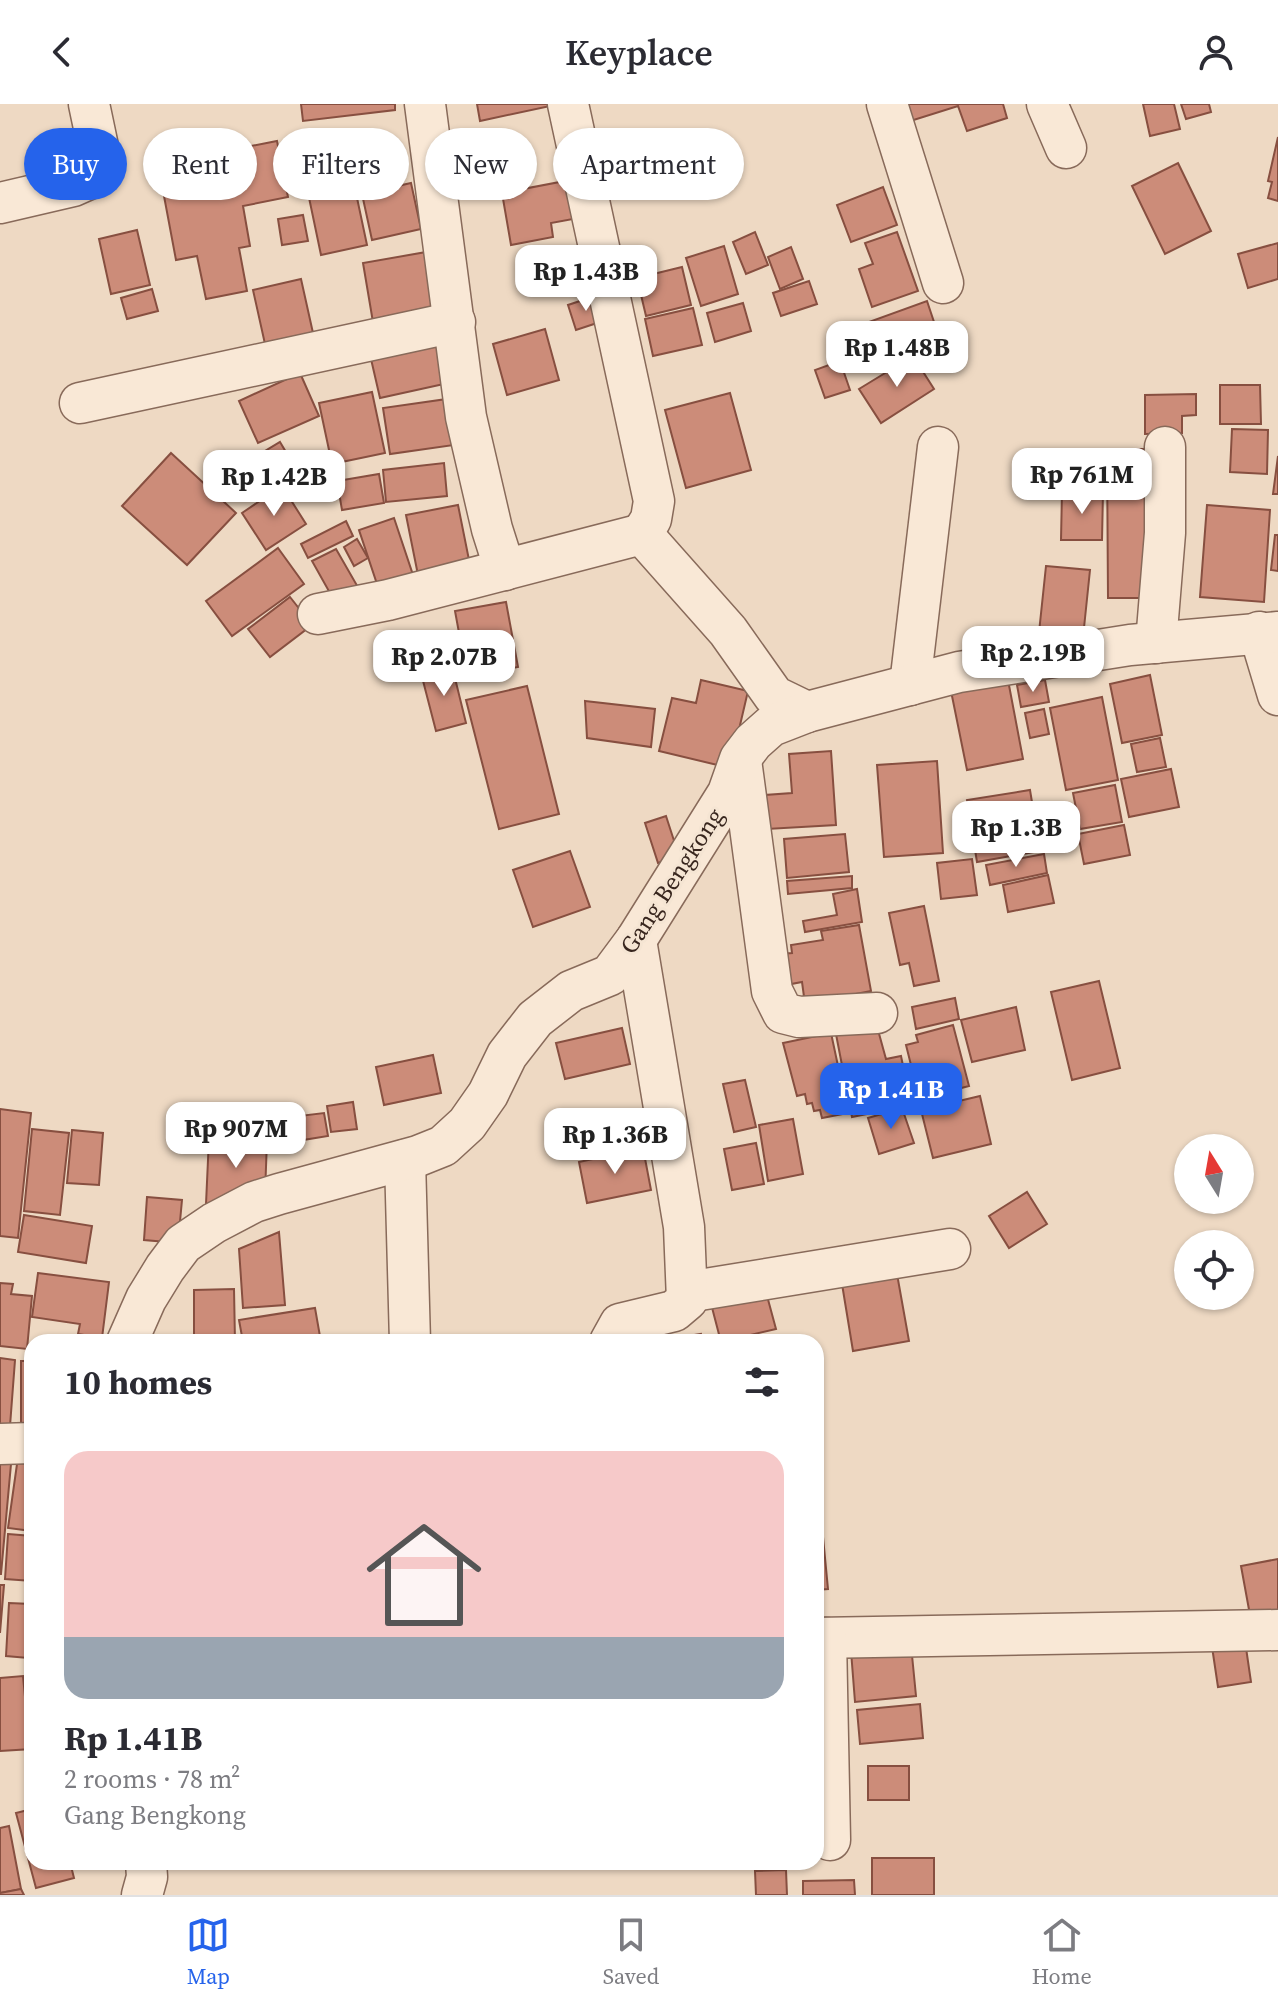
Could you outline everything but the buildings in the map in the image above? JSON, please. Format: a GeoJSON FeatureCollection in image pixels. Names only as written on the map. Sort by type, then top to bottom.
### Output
{"type":"FeatureCollection","features":[{"type":"Feature","properties":{"kind":"street"},"geometry":{"type":"LineString","coordinates":[[0,203],[73,186],[91,178],[101,161],[89,104]]}},
{"type":"Feature","properties":{"kind":"street"},"geometry":{"type":"LineString","coordinates":[[425,104],[466,417],[505,570]]}},
{"type":"Feature","properties":{"kind":"street"},"geometry":{"type":"LineString","coordinates":[[318,614],[388,600],[642,534],[651,519],[654,501],[568,104]]}},
{"type":"Feature","properties":{"kind":"street"},"geometry":{"type":"LineString","coordinates":[[887,104],[943,283]]}},
{"type":"Feature","properties":{"kind":"street"},"geometry":{"type":"LineString","coordinates":[[1047,104],[1066,148]]}},
{"type":"Feature","properties":{"kind":"street"},"geometry":{"type":"LineString","coordinates":[[80,403],[455,322]]}},
{"type":"Feature","properties":{"kind":"street"},"geometry":{"type":"LineString","coordinates":[[910,685],[938,447]]}},
{"type":"Feature","properties":{"kind":"street"},"geometry":{"type":"LineString","coordinates":[[1156,643],[1165,533],[1165,447]]}},
{"type":"Feature","properties":{"kind":"street"},"geometry":{"type":"LineString","coordinates":[[642,534],[728,631],[774,696],[807,712]]}},
{"type":"Feature","properties":{"kind":"street"},"geometry":{"type":"LineString","coordinates":[[1268,632],[1278,695]]}},
{"type":"Feature","properties":{"kind":"street","name":"Gang Bengkong"},"geometry":{"type":"LineString","coordinates":[[131,1334],[146,1299],[183,1244],[214,1223],[254,1202],[405,1160],[443,1146],[467,1124],[488,1094],[507,1055],[535,1019],[571,991],[610,975],[636,940],[728,793],[740,759],[771,726],[807,712],[959,672],[1156,643],[1268,632]]}},
{"type":"Feature","properties":{"kind":"street"},"geometry":{"type":"LineString","coordinates":[[740,759],[772,991],[783,1013],[799,1017],[877,1013]]}},
{"type":"Feature","properties":{"kind":"street"},"geometry":{"type":"LineString","coordinates":[[614,1334],[620,1324],[674,1311],[687,1300],[684,1227],[636,940]]}},
{"type":"Feature","properties":{"kind":"street"},"geometry":{"type":"LineString","coordinates":[[405,1160],[410,1334]]}},
{"type":"Feature","properties":{"kind":"street"},"geometry":{"type":"LineString","coordinates":[[687,1292],[950,1249]]}},
{"type":"Feature","properties":{"kind":"street"},"geometry":{"type":"LineString","coordinates":[[0,1444],[24,1443]]}},
{"type":"Feature","properties":{"kind":"street"},"geometry":{"type":"LineString","coordinates":[[824,1638],[1278,1630]]}},
{"type":"Feature","properties":{"kind":"street"},"geometry":{"type":"LineString","coordinates":[[824,1705],[830,1840]]}},
{"type":"Feature","properties":{"kind":"street"},"geometry":{"type":"LineString","coordinates":[[142,1895],[147,1870]]}}]}
